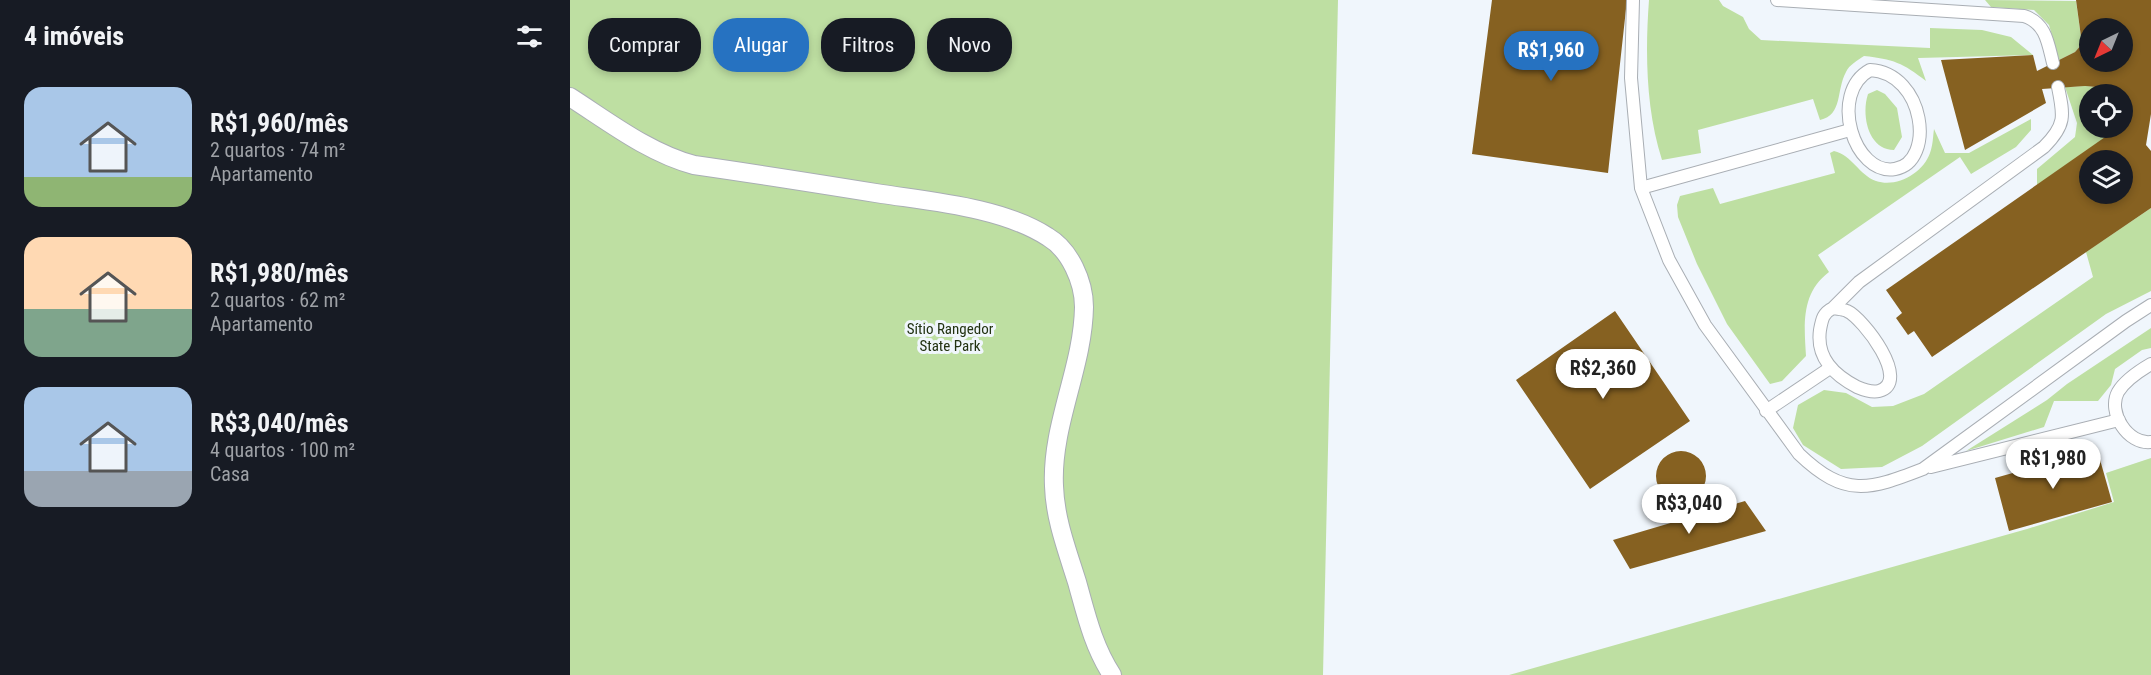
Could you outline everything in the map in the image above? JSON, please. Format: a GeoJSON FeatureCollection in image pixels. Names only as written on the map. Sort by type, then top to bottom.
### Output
{"type":"FeatureCollection","features":[{"type":"Feature","properties":{"kind":"street"},"geometry":{"type":"LineString","coordinates":[[570,97],[650,146],[678,160],[694,165],[919,199],[978,211],[1019,222],[1050,237],[1066,252],[1075,270],[1084,306],[1080,343],[1058,440],[1053,484],[1057,518],[1087,621],[1112,675]]}},
{"type":"Feature","properties":{"kind":"lane"},"geometry":{"type":"LineString","coordinates":[[1633,0],[1631,78],[1641,188],[1669,260],[1705,325],[1766,411],[1799,454],[1817,471],[1838,482],[1860,488],[1886,484],[1923,469],[2119,420]]}},
{"type":"Feature","properties":{"kind":"lane"},"geometry":{"type":"LineString","coordinates":[[1777,0],[2024,16],[2033,19],[2043,28],[2053,63]]}},
{"type":"Feature","properties":{"kind":"lane"},"geometry":{"type":"LineString","coordinates":[[1870,70],[1881,71],[1898,79],[1913,98],[1920,137],[1914,155],[1906,165],[1883,170],[1871,162],[1860,149],[1850,130],[1848,103],[1852,88],[1860,76],[1870,70]]}},
{"type":"Feature","properties":{"kind":"lane"},"geometry":{"type":"LineString","coordinates":[[1833,308],[1848,311],[1873,336],[1890,365],[1890,381],[1885,389],[1876,392],[1864,390],[1842,379],[1830,368],[1822,355],[1819,337],[1822,319],[1827,311],[1833,308],[1859,282],[2044,147],[2054,137],[2064,112],[2058,87]]}},
{"type":"Feature","properties":{"kind":"lane"},"geometry":{"type":"LineString","coordinates":[[1641,188],[1850,130]]}},
{"type":"Feature","properties":{"kind":"lane"},"geometry":{"type":"LineString","coordinates":[[1923,469],[2151,305]]}},
{"type":"Feature","properties":{"kind":"lane"},"geometry":{"type":"LineString","coordinates":[[2151,364],[2137,372],[2119,390],[2114,404],[2119,420],[2133,439],[2143,443],[2151,442]]}},
{"type":"Feature","properties":{"kind":"lane"},"geometry":{"type":"LineString","coordinates":[[1766,411],[1830,368]]}},
{"type":"Feature","properties":{"kind":"green space","name":"Sítio Rangedor State Park"},"geometry":{"type":"Polygon","coordinates":[[[570,0],[1338,0],[1323,675],[570,675],[570,0]]]}},
{"type":"Feature","properties":{"kind":"green space"},"geometry":{"type":"Polygon","coordinates":[[[1649,0],[1719,0],[1723,6],[1743,17],[1749,29],[1761,40],[1930,48],[1930,28],[1982,30],[2011,37],[2033,55],[1918,58],[1926,81],[1897,63],[1864,56],[1847,69],[1836,107],[1827,117],[1820,120],[1813,99],[1698,130],[1701,153],[1662,160],[1653,121],[1648,81],[1649,0]]]}},
{"type":"Feature","properties":{"kind":"green space"},"geometry":{"type":"Polygon","coordinates":[[[1985,0],[2076,1],[2079,47],[2059,60],[2049,25],[2034,10],[1991,7],[1985,0]]]}},
{"type":"Feature","properties":{"kind":"green space"},"geometry":{"type":"Polygon","coordinates":[[[2079,86],[2079,138],[2105,138],[2087,150],[2079,150],[2079,156],[2037,185],[2037,169],[2075,137],[2077,123],[2065,87],[2079,86]]]}},
{"type":"Feature","properties":{"kind":"green space"},"geometry":{"type":"Polygon","coordinates":[[[1877,90],[1885,94],[1897,108],[1902,137],[1894,150],[1878,144],[1866,121],[1868,94],[1877,90]]]}},
{"type":"Feature","properties":{"kind":"green space"},"geometry":{"type":"Polygon","coordinates":[[[2031,119],[2031,130],[2016,147],[1971,174],[1960,157],[1818,255],[1829,272],[1813,289],[1809,299],[1805,321],[1806,356],[1782,381],[1770,384],[1727,324],[1697,264],[1678,217],[1677,205],[1680,196],[1713,188],[1720,204],[1835,173],[1830,153],[1834,151],[1846,157],[1870,178],[1884,183],[1892,182],[1908,177],[1922,167],[1930,153],[1934,129],[1945,153],[1969,153],[2031,119]]]}},
{"type":"Feature","properties":{"kind":"green space"},"geometry":{"type":"Polygon","coordinates":[[[2151,208],[2151,291],[2106,314],[1922,446],[1882,467],[1841,469],[1803,445],[1793,428],[1798,405],[1824,390],[1846,393],[1872,407],[1893,406],[1924,394],[2093,277],[2086,252],[2151,208]]]}},
{"type":"Feature","properties":{"kind":"green space"},"geometry":{"type":"Polygon","coordinates":[[[2151,328],[2151,348],[2142,350],[2115,369],[2111,385],[2098,401],[2054,401],[2044,427],[1966,451],[2047,400],[2151,328]]]}},
{"type":"Feature","properties":{"kind":"green space"},"geometry":{"type":"Polygon","coordinates":[[[2151,458],[2151,675],[1509,675],[2027,529],[2114,502],[2106,473],[2151,458]]]}},
{"type":"Feature","properties":{"kind":"building"},"geometry":{"type":"Polygon","coordinates":[[[1492,0],[1627,0],[1608,173],[1472,154],[1492,0]]]}},
{"type":"Feature","properties":{"kind":"building"},"geometry":{"type":"Polygon","coordinates":[[[2076,0],[2151,0],[2151,114],[2146,145],[2151,151],[2151,208],[1932,357],[1914,331],[1908,335],[1896,318],[1902,313],[1886,290],[2079,155],[2079,204],[2133,204],[2133,150],[2086,150],[2104,138],[2133,138],[2133,84],[2079,84],[2079,86],[2042,89],[2046,103],[1965,150],[1941,60],[2033,55],[2037,71],[2075,52],[2079,47],[2079,72],[2133,72],[2133,18],[2079,18],[2079,22],[2076,0]]]}},
{"type":"Feature","properties":{"kind":"building"},"geometry":{"type":"Polygon","coordinates":[[[1615,311],[1690,421],[1590,489],[1516,380],[1615,311]]]}},
{"type":"Feature","properties":{"kind":"building"},"geometry":{"type":"Polygon","coordinates":[[[2097,449],[2112,502],[2009,531],[1995,478],[2097,449]]]}},
{"type":"Feature","properties":{"kind":"building"},"geometry":{"type":"Polygon","coordinates":[[[1681,451],[1699,458],[1706,476],[1699,494],[1681,501],[1663,494],[1656,476],[1663,458],[1681,451]]]}},
{"type":"Feature","properties":{"kind":"building"},"geometry":{"type":"Polygon","coordinates":[[[1745,501],[1766,531],[1630,569],[1613,540],[1745,501]]]}}]}
